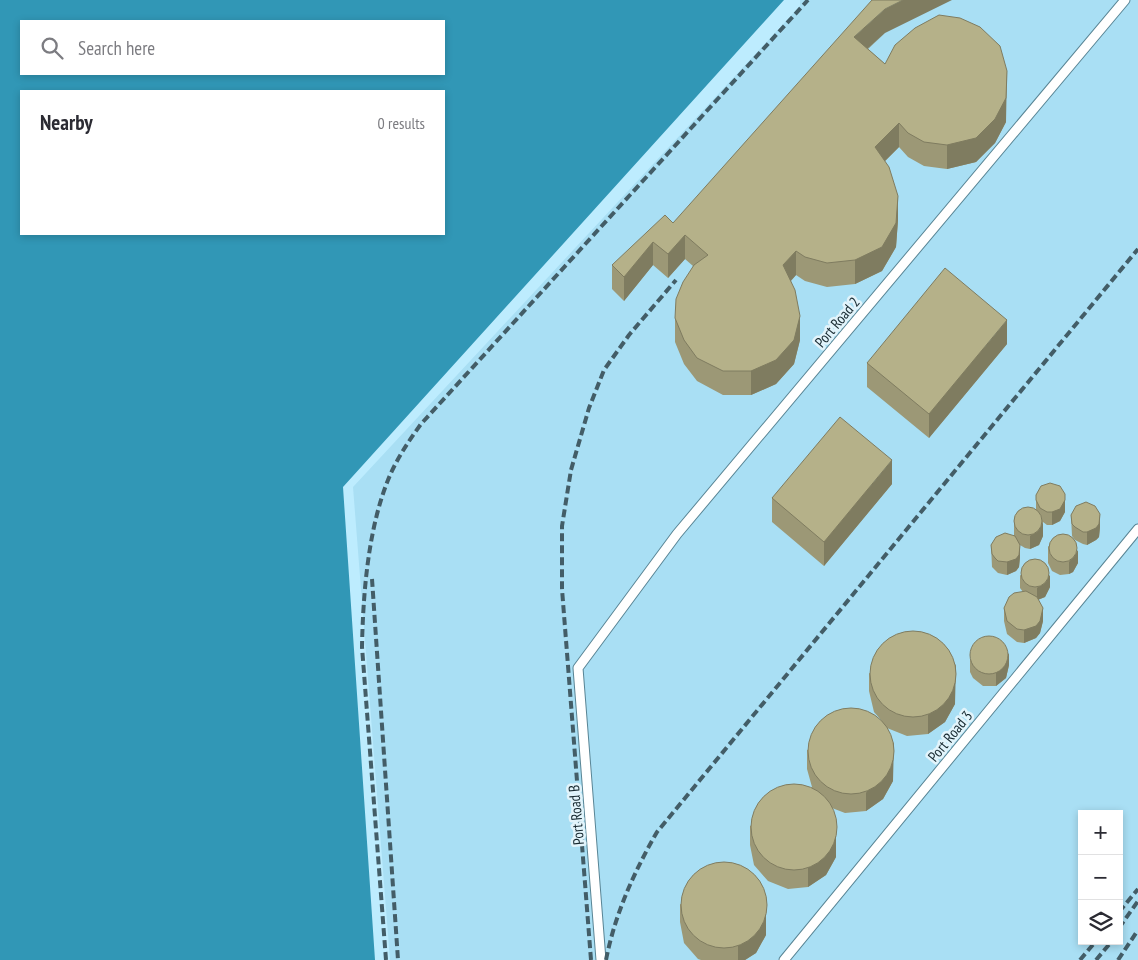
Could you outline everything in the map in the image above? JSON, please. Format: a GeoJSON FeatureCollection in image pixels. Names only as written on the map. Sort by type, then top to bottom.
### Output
{"type":"FeatureCollection","features":[{"type":"Feature","properties":{"kind":"lane","name":"Port Road 2"},"geometry":{"type":"LineString","coordinates":[[578,668],[677,534],[1125,0]]}},
{"type":"Feature","properties":{"kind":"lane","name":"Port Road 3"},"geometry":{"type":"LineString","coordinates":[[784,960],[1138,529]]}},
{"type":"Feature","properties":{"kind":"lane","name":"Port Road B"},"geometry":{"type":"LineString","coordinates":[[578,668],[601,960]]}},
{"type":"Feature","properties":{"kind":"shaded area"},"geometry":{"type":"Polygon","coordinates":[[[0,0],[784,0],[343,487],[375,960],[0,960],[0,0]]]}},
{"type":"Feature","properties":{"kind":"shaded area"},"geometry":{"type":"Polygon","coordinates":[[[800,0],[1138,0],[1138,960],[390,960],[353,487],[800,6],[800,0]]]}},
{"type":"Feature","properties":{"kind":"building"},"geometry":{"type":"Polygon","coordinates":[[[872,0],[903,0],[885,9],[854,37],[885,64],[895,45],[915,28],[939,15],[960,18],[980,27],[1000,46],[1007,71],[1006,98],[995,119],[976,138],[947,145],[924,142],[908,133],[899,123],[875,147],[889,167],[898,196],[896,223],[882,247],[855,260],[827,263],[805,257],[796,251],[783,265],[795,290],[800,316],[794,340],[776,360],[751,371],[723,371],[697,358],[684,340],[675,318],[676,299],[683,282],[694,265],[708,255],[685,235],[668,254],[653,242],[624,277],[612,265],[665,215],[673,223],[872,0]]]}},
{"type":"Feature","properties":{"kind":"building"},"geometry":{"type":"Polygon","coordinates":[[[945,268],[1007,320],[929,414],[867,363],[945,268]]]}},
{"type":"Feature","properties":{"kind":"building"},"geometry":{"type":"Polygon","coordinates":[[[840,417],[892,460],[824,542],[772,498],[840,417]]]}},
{"type":"Feature","properties":{"kind":"building"},"geometry":{"type":"Polygon","coordinates":[[[1050,483],[1060,486],[1065,494],[1065,500],[1060,509],[1047,512],[1040,508],[1036,495],[1041,486],[1050,483]]]}},
{"type":"Feature","properties":{"kind":"building"},"geometry":{"type":"Polygon","coordinates":[[[1086,502],[1095,506],[1100,514],[1099,524],[1096,528],[1083,532],[1072,524],[1071,515],[1076,506],[1086,502]]]}},
{"type":"Feature","properties":{"kind":"building"},"geometry":{"type":"Polygon","coordinates":[[[1028,507],[1038,511],[1042,521],[1038,531],[1028,535],[1018,531],[1014,521],[1018,511],[1028,507]]]}},
{"type":"Feature","properties":{"kind":"building"},"geometry":{"type":"Polygon","coordinates":[[[1005,533],[1015,536],[1020,545],[1019,555],[1016,559],[1007,562],[998,561],[995,558],[992,554],[991,545],[996,537],[1005,533]]]}},
{"type":"Feature","properties":{"kind":"building"},"geometry":{"type":"Polygon","coordinates":[[[1063,534],[1073,538],[1077,548],[1073,558],[1063,562],[1053,558],[1049,548],[1053,538],[1063,534]]]}},
{"type":"Feature","properties":{"kind":"building"},"geometry":{"type":"Polygon","coordinates":[[[1035,559],[1045,563],[1049,573],[1045,583],[1035,587],[1025,583],[1021,573],[1025,563],[1035,559]]]}},
{"type":"Feature","properties":{"kind":"building"},"geometry":{"type":"Polygon","coordinates":[[[1026,591],[1037,597],[1043,608],[1040,621],[1036,626],[1024,630],[1017,629],[1007,621],[1004,608],[1009,597],[1014,593],[1026,591]]]}},
{"type":"Feature","properties":{"kind":"building"},"geometry":{"type":"Polygon","coordinates":[[[913,631],[929,634],[937,638],[949,650],[953,658],[956,674],[953,690],[949,698],[937,710],[929,714],[913,717],[897,714],[889,710],[877,698],[873,690],[870,674],[873,658],[877,650],[889,638],[897,634],[913,631]]]}},
{"type":"Feature","properties":{"kind":"building"},"geometry":{"type":"Polygon","coordinates":[[[989,636],[996,637],[1002,642],[1007,648],[1007,662],[1002,668],[996,673],[989,674],[982,673],[976,668],[971,662],[970,655],[971,648],[976,642],[982,637],[989,636]]]}},
{"type":"Feature","properties":{"kind":"building"},"geometry":{"type":"Polygon","coordinates":[[[851,708],[867,711],[875,715],[887,727],[891,735],[894,751],[891,767],[887,775],[875,787],[867,791],[851,794],[835,791],[827,787],[815,775],[811,767],[808,751],[811,735],[815,727],[827,715],[835,711],[851,708]]]}},
{"type":"Feature","properties":{"kind":"building"},"geometry":{"type":"Polygon","coordinates":[[[794,784],[810,787],[818,791],[830,803],[834,811],[837,827],[834,843],[830,851],[818,863],[810,867],[794,870],[778,867],[770,863],[758,851],[754,843],[751,827],[754,811],[758,803],[770,791],[778,787],[794,784]]]}},
{"type":"Feature","properties":{"kind":"building"},"geometry":{"type":"Polygon","coordinates":[[[724,862],[740,865],[748,869],[760,881],[764,889],[767,905],[764,921],[760,929],[748,941],[740,945],[724,948],[708,945],[700,941],[688,929],[684,921],[681,905],[684,889],[688,881],[700,869],[708,865],[724,862]]]}},
{"type":"Feature","properties":{"kind":"railway"},"geometry":{"type":"LineString","coordinates":[[386,960],[362,647],[365,584],[371,541],[381,499],[391,473],[421,424],[808,0]]}},
{"type":"Feature","properties":{"kind":"railway"},"geometry":{"type":"LineString","coordinates":[[606,960],[626,894],[657,832],[1138,249]]}},
{"type":"Feature","properties":{"kind":"railway"},"geometry":{"type":"LineString","coordinates":[[591,960],[562,589],[562,526],[571,470],[589,408],[604,370],[629,335],[676,280]]}},
{"type":"Feature","properties":{"kind":"railway"},"geometry":{"type":"LineString","coordinates":[[372,579],[398,960]]}},
{"type":"Feature","properties":{"kind":"railway"},"geometry":{"type":"LineString","coordinates":[[1123,907],[1138,889]]}},
{"type":"Feature","properties":{"kind":"railway"},"geometry":{"type":"LineString","coordinates":[[1123,922],[1138,901]]}},
{"type":"Feature","properties":{"kind":"railway"},"geometry":{"type":"LineString","coordinates":[[1118,960],[1138,930]]}},
{"type":"Feature","properties":{"kind":"railway"},"geometry":{"type":"LineString","coordinates":[[1080,960],[1093,945]]}},
{"type":"Feature","properties":{"kind":"railway"},"geometry":{"type":"LineString","coordinates":[[1096,960],[1109,945]]}}]}
